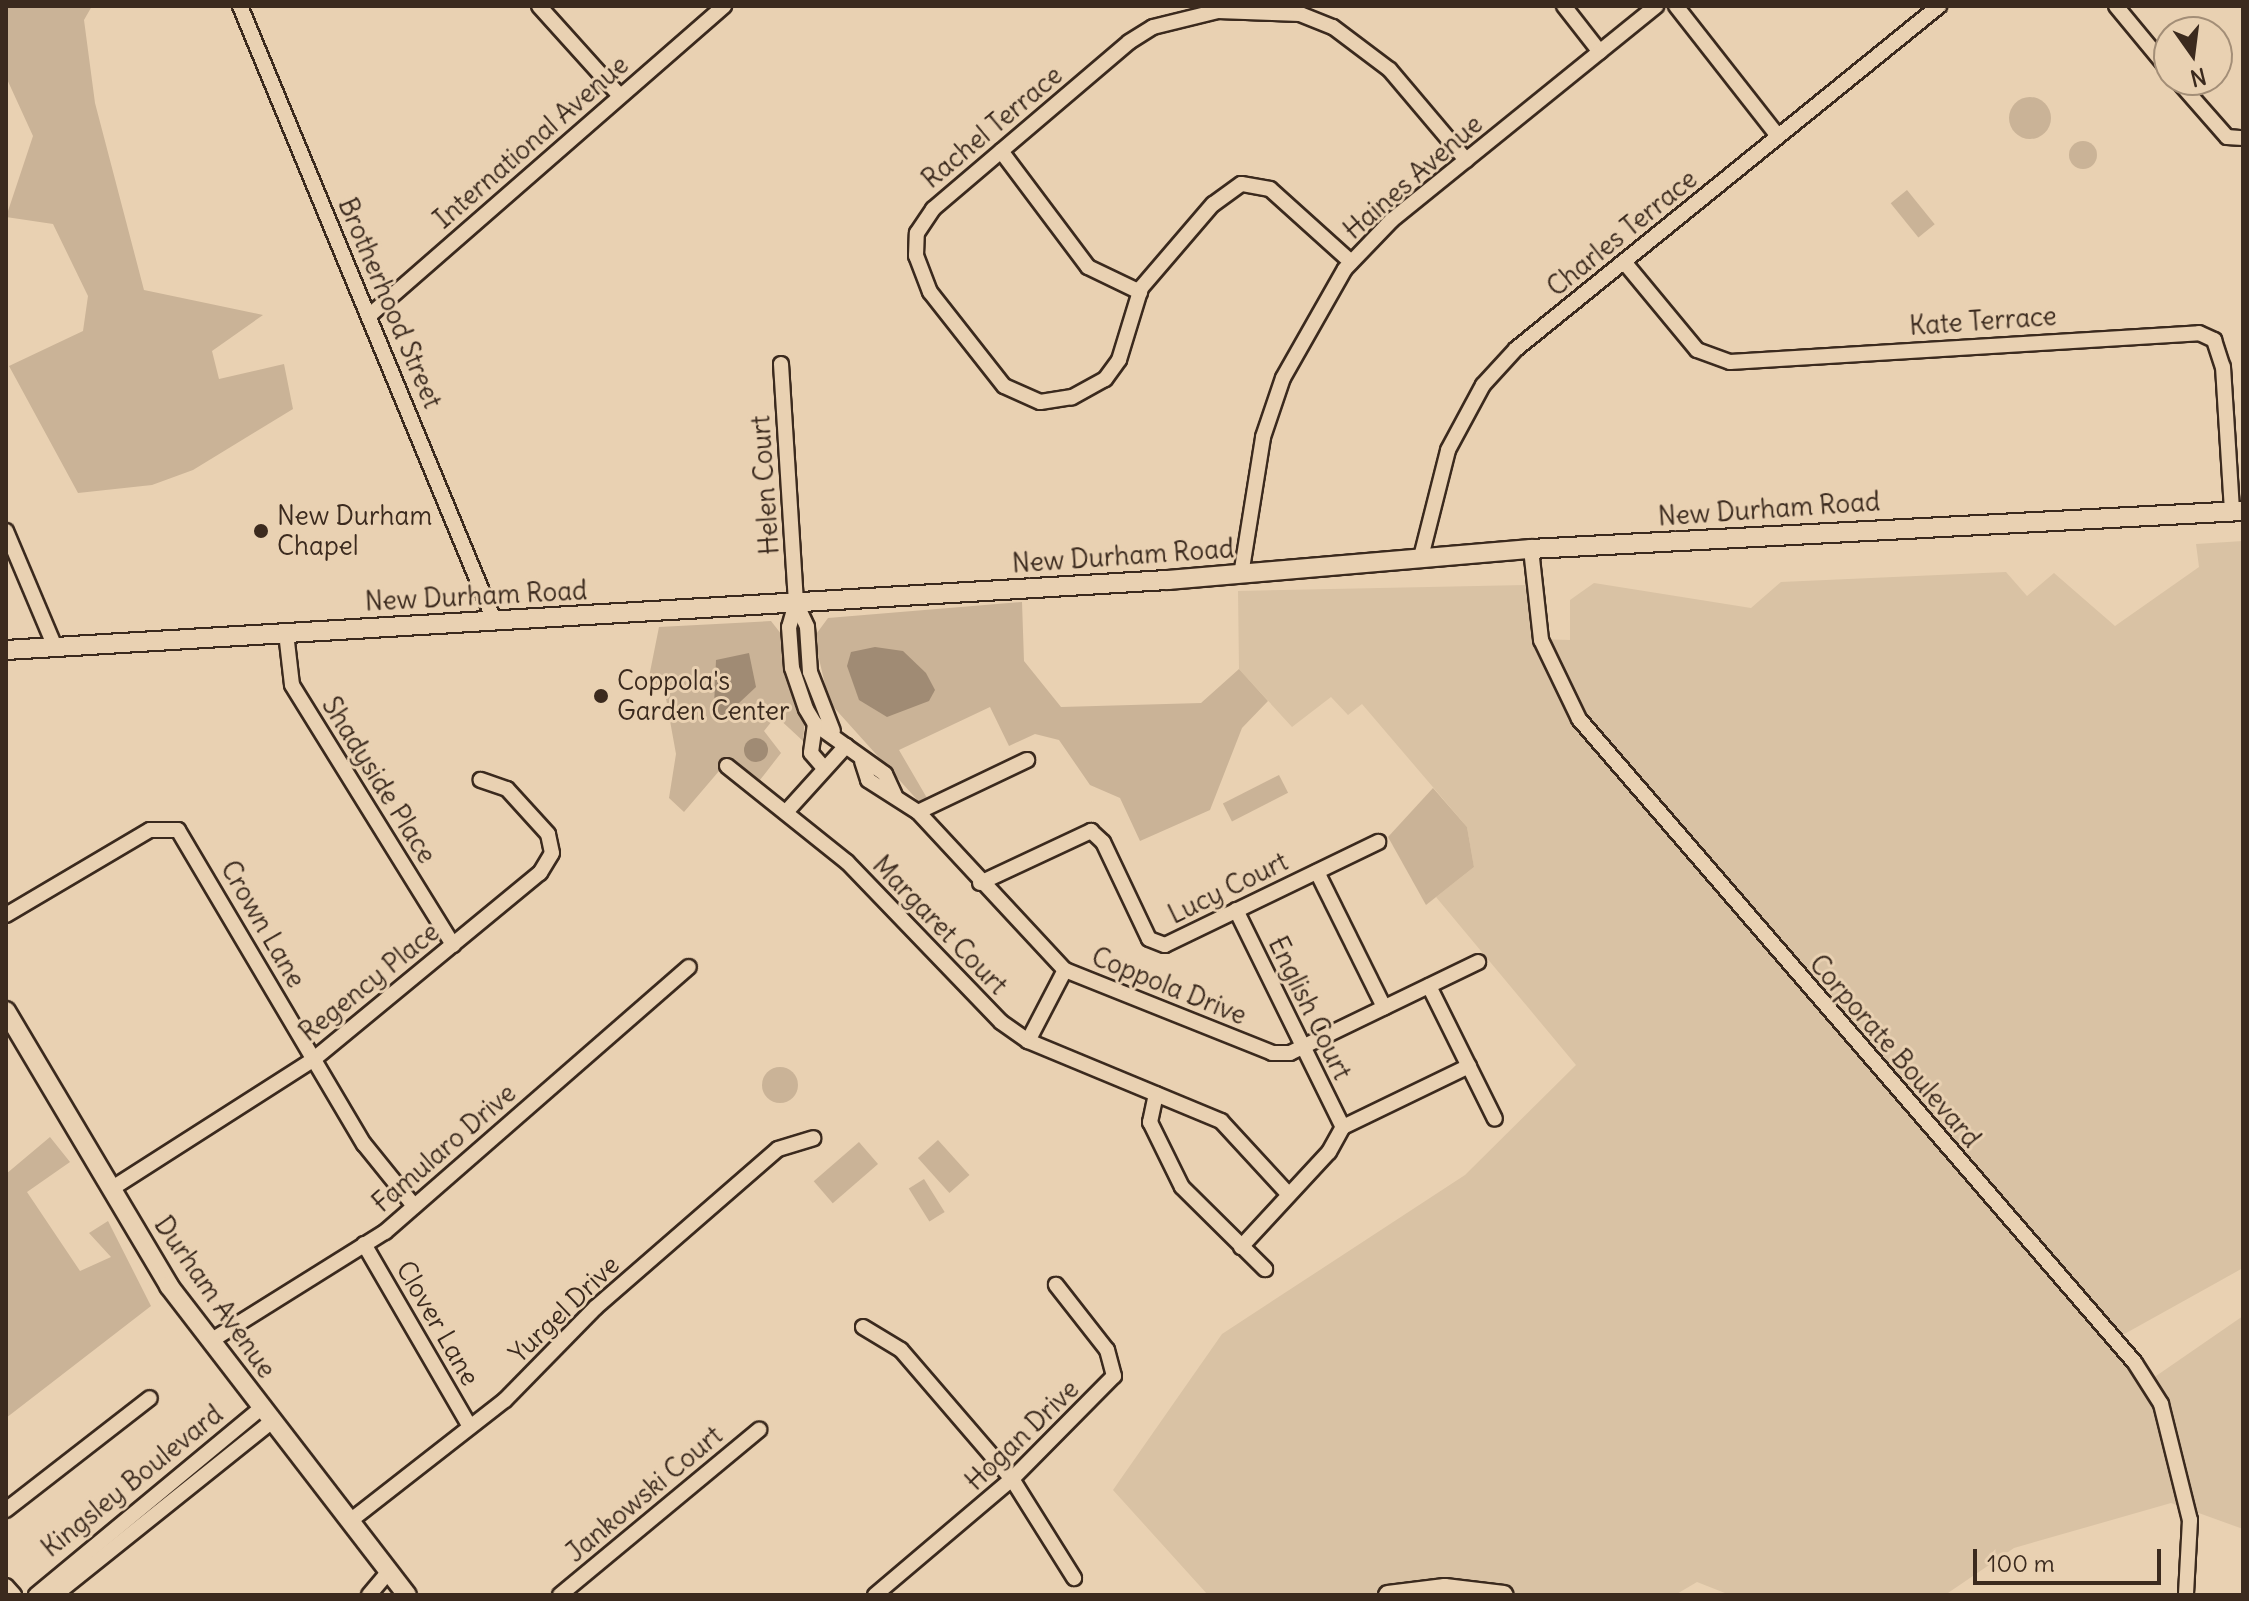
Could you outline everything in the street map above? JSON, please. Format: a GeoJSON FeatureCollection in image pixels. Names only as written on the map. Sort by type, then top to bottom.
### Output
{"type":"FeatureCollection","features":[{"type":"Feature","properties":{"kind":"main road","name":"New Durham Road"},"geometry":{"type":"LineString","coordinates":[[6,650],[1241,575],[1531,549],[2238,511]]}},
{"type":"Feature","properties":{"kind":"main road","name":"Durham Avenue"},"geometry":{"type":"LineString","coordinates":[[6,1011],[169,1286],[407,1595]]}},
{"type":"Feature","properties":{"kind":"main road"},"geometry":{"type":"LineString","coordinates":[[1388,1595],[1445,1588],[1504,1595]]}},
{"type":"Feature","properties":{"kind":"street","name":"Brotherhood Street"},"geometry":{"type":"LineString","coordinates":[[240,6],[494,620]]}},
{"type":"Feature","properties":{"kind":"street"},"geometry":{"type":"LineString","coordinates":[[539,6],[620,96]]}},
{"type":"Feature","properties":{"kind":"street","name":"International Avenue"},"geometry":{"type":"LineString","coordinates":[[370,315],[724,6]]}},
{"type":"Feature","properties":{"kind":"street"},"geometry":{"type":"LineString","coordinates":[[1564,6],[1600,52]]}},
{"type":"Feature","properties":{"kind":"street","name":"Haines Avenue"},"geometry":{"type":"LineString","coordinates":[[1241,575],[1251,489],[1283,378],[1351,262],[1466,160],[1656,6]]}},
{"type":"Feature","properties":{"kind":"street"},"geometry":{"type":"LineString","coordinates":[[1676,6],[1778,136]]}},
{"type":"Feature","properties":{"kind":"street","name":"Charles Terrace"},"geometry":{"type":"LineString","coordinates":[[1421,557],[1448,450],[1483,385],[1625,263],[1939,6]]}},
{"type":"Feature","properties":{"kind":"street"},"geometry":{"type":"LineString","coordinates":[[2116,6],[2153,51]]}},
{"type":"Feature","properties":{"kind":"street","name":"Rachel Terrace"},"geometry":{"type":"LineString","coordinates":[[1351,262],[1270,189],[1241,184],[1213,204],[1140,292],[1119,360],[1105,379],[1053,402],[1004,386],[930,292],[916,256],[917,233],[933,209],[1153,27],[1255,8],[1300,14],[1363,47],[1419,100],[1466,160]]}},
{"type":"Feature","properties":{"kind":"street"},"geometry":{"type":"LineString","coordinates":[[2191,96],[2227,137],[2243,138]]}},
{"type":"Feature","properties":{"kind":"street"},"geometry":{"type":"LineString","coordinates":[[1001,151],[1088,267],[1140,292]]}},
{"type":"Feature","properties":{"kind":"street","name":"Kate Terrace"},"geometry":{"type":"LineString","coordinates":[[1625,263],[1697,350],[1730,362],[2199,333],[2214,340],[2223,367],[2238,511]]}},
{"type":"Feature","properties":{"kind":"street","name":"Helen Court"},"geometry":{"type":"LineString","coordinates":[[781,364],[796,603]]}},
{"type":"Feature","properties":{"kind":"street"},"geometry":{"type":"LineString","coordinates":[[6,531],[55,647]]}},
{"type":"Feature","properties":{"kind":"street","name":"Corporate Boulevard"},"geometry":{"type":"LineString","coordinates":[[1531,549],[1541,640],[1579,719],[2135,1363],[2161,1404],[2190,1520],[2186,1595]]}},
{"type":"Feature","properties":{"kind":"street"},"geometry":{"type":"LineString","coordinates":[[796,603],[789,627],[792,668],[815,724],[811,753],[823,767]]}},
{"type":"Feature","properties":{"kind":"street","name":"Coppola Drive"},"geometry":{"type":"LineString","coordinates":[[796,603],[807,627],[810,672],[833,731],[862,761],[868,780],[918,812],[980,883],[1065,970],[1272,1053],[1302,1048],[1478,962]]}},
{"type":"Feature","properties":{"kind":"street","name":"Shadyside Place"},"geometry":{"type":"LineString","coordinates":[[286,633],[292,685],[453,945]]}},
{"type":"Feature","properties":{"kind":"street","name":"Coppola Drive"},"geometry":{"type":"LineString","coordinates":[[815,724],[833,731]]}},
{"type":"Feature","properties":{"kind":"street"},"geometry":{"type":"LineString","coordinates":[[787,811],[823,767],[846,746]]}},
{"type":"Feature","properties":{"kind":"street"},"geometry":{"type":"LineString","coordinates":[[918,812],[1027,760]]}},
{"type":"Feature","properties":{"kind":"street","name":"Margaret Court"},"geometry":{"type":"LineString","coordinates":[[727,766],[847,862],[966,992],[1028,1041],[1221,1121],[1289,1195]]}},
{"type":"Feature","properties":{"kind":"street","name":"Regency Place"},"geometry":{"type":"LineString","coordinates":[[111,1189],[314,1059],[540,873],[552,853],[548,834],[507,789],[481,780]]}},
{"type":"Feature","properties":{"kind":"street","name":"Crown Lane"},"geometry":{"type":"LineString","coordinates":[[6,915],[150,830],[170,826],[185,838],[364,1144],[414,1206]]}},
{"type":"Feature","properties":{"kind":"street","name":"Lucy Court"},"geometry":{"type":"LineString","coordinates":[[980,883],[1091,831],[1156,944],[1236,910],[1378,842]]}},
{"type":"Feature","properties":{"kind":"street"},"geometry":{"type":"LineString","coordinates":[[1317,872],[1384,1007]]}},
{"type":"Feature","properties":{"kind":"street","name":"English Court"},"geometry":{"type":"LineString","coordinates":[[1236,910],[1343,1127]]}},
{"type":"Feature","properties":{"kind":"street","name":"Famularo Drive"},"geometry":{"type":"LineString","coordinates":[[212,1340],[364,1244],[414,1206],[689,967]]}},
{"type":"Feature","properties":{"kind":"street"},"geometry":{"type":"LineString","coordinates":[[1028,1041],[1065,970]]}},
{"type":"Feature","properties":{"kind":"street"},"geometry":{"type":"LineString","coordinates":[[1429,986],[1495,1119]]}},
{"type":"Feature","properties":{"kind":"street"},"geometry":{"type":"LineString","coordinates":[[1241,1247],[1289,1195],[1343,1127],[1469,1066]]}},
{"type":"Feature","properties":{"kind":"street"},"geometry":{"type":"LineString","coordinates":[[1156,1094],[1150,1122],[1182,1187],[1265,1269]]}},
{"type":"Feature","properties":{"kind":"street","name":"Yurgel Drive"},"geometry":{"type":"LineString","coordinates":[[350,1521],[470,1427],[778,1149],[813,1138]]}},
{"type":"Feature","properties":{"kind":"street","name":"Clover Lane"},"geometry":{"type":"LineString","coordinates":[[364,1244],[470,1427]]}},
{"type":"Feature","properties":{"kind":"street","name":"Hogan Drive"},"geometry":{"type":"LineString","coordinates":[[875,1595],[1012,1479],[1114,1376],[1107,1350],[1056,1285]]}},
{"type":"Feature","properties":{"kind":"street"},"geometry":{"type":"LineString","coordinates":[[863,1327],[901,1350],[1012,1479],[1074,1578]]}},
{"type":"Feature","properties":{"kind":"street"},"geometry":{"type":"LineString","coordinates":[[6,1510],[150,1398]]}},
{"type":"Feature","properties":{"kind":"street","name":"Kingsley Boulevard"},"geometry":{"type":"LineString","coordinates":[[36,1595],[267,1414]]}},
{"type":"Feature","properties":{"kind":"street","name":"Kingsley Boulevard"},"geometry":{"type":"LineString","coordinates":[[55,1595],[267,1414]]}},
{"type":"Feature","properties":{"kind":"street","name":"Jankowski Court"},"geometry":{"type":"LineString","coordinates":[[560,1595],[759,1430]]}},
{"type":"Feature","properties":{"kind":"street"},"geometry":{"type":"LineString","coordinates":[[369,1595],[388,1572]]}},
{"type":"Feature","properties":{"kind":"street"},"geometry":{"type":"LineString","coordinates":[[6,1586],[14,1595]]}},
{"type":"Feature","properties":{"kind":"shaded area"},"geometry":{"type":"Polygon","coordinates":[[[6,6],[92,6],[84,20],[95,103],[144,290],[263,315],[212,351],[219,379],[284,364],[293,409],[193,470],[152,485],[78,493],[9,366],[83,331],[88,296],[53,224],[6,217],[33,136],[6,77],[6,6]]]}},
{"type":"Feature","properties":{"kind":"shaded area"},"geometry":{"type":"Polygon","coordinates":[[[2030,97],[2045,103],[2051,118],[2045,133],[2030,139],[2015,133],[2009,118],[2015,103],[2030,97]]]}},
{"type":"Feature","properties":{"kind":"shaded area"},"geometry":{"type":"Polygon","coordinates":[[[2083,141],[2093,145],[2097,155],[2093,165],[2083,169],[2073,165],[2069,155],[2073,145],[2083,141]]]}},
{"type":"Feature","properties":{"kind":"shaded area"},"geometry":{"type":"Polygon","coordinates":[[[1907,190],[1935,224],[1918,237],[1891,203],[1907,190]]]}},
{"type":"Feature","properties":{"kind":"shaded area"},"geometry":{"type":"Polygon","coordinates":[[[2243,541],[2243,1268],[2110,1342],[2143,1385],[2243,1316],[2243,1529],[2171,1503],[2014,1548],[1945,1595],[1730,1595],[1697,1582],[1675,1595],[1208,1595],[1113,1490],[1222,1334],[1465,1175],[1576,1065],[1436,897],[1474,867],[1467,827],[1362,704],[1348,715],[1331,697],[1292,727],[1239,669],[1238,591],[1530,585],[1536,639],[1570,640],[1570,600],[1594,583],[1751,608],[1781,582],[2006,572],[2027,596],[2054,573],[2115,626],[2199,567],[2196,544],[2243,541]]]}},
{"type":"Feature","properties":{"kind":"shaded area"},"geometry":{"type":"Polygon","coordinates":[[[1022,602],[1024,661],[1061,707],[1201,703],[1239,669],[1268,701],[1242,728],[1210,810],[1140,841],[1120,798],[1090,785],[1059,740],[1035,734],[1009,746],[990,707],[899,750],[927,798],[920,803],[829,702],[814,637],[828,618],[1022,602]]]}},
{"type":"Feature","properties":{"kind":"shaded area"},"geometry":{"type":"Polygon","coordinates":[[[771,621],[785,639],[805,716],[803,741],[776,716],[764,731],[781,753],[760,780],[731,757],[684,812],[669,798],[676,754],[665,693],[649,677],[659,627],[771,621]]]}},
{"type":"Feature","properties":{"kind":"shaded area"},"geometry":{"type":"Polygon","coordinates":[[[875,647],[903,651],[926,673],[935,690],[929,701],[887,717],[859,700],[847,666],[851,652],[875,647]]]}},
{"type":"Feature","properties":{"kind":"shaded area"},"geometry":{"type":"Polygon","coordinates":[[[749,653],[756,687],[721,720],[714,707],[716,660],[749,653]]]}},
{"type":"Feature","properties":{"kind":"shaded area"},"geometry":{"type":"Polygon","coordinates":[[[756,738],[764,742],[768,750],[764,758],[756,762],[748,758],[744,750],[748,742],[756,738]]]}},
{"type":"Feature","properties":{"kind":"shaded area"},"geometry":{"type":"Polygon","coordinates":[[[1279,775],[1288,793],[1232,821],[1223,804],[1279,775]]]}},
{"type":"Feature","properties":{"kind":"shaded area"},"geometry":{"type":"Polygon","coordinates":[[[1433,788],[1467,827],[1474,867],[1426,905],[1388,837],[1433,788]]]}},
{"type":"Feature","properties":{"kind":"shaded area"},"geometry":{"type":"Polygon","coordinates":[[[780,1067],[792,1073],[798,1085],[792,1097],[780,1103],[768,1097],[762,1085],[768,1073],[780,1067]]]}},
{"type":"Feature","properties":{"kind":"shaded area"},"geometry":{"type":"Polygon","coordinates":[[[50,1137],[70,1162],[27,1192],[80,1271],[111,1257],[89,1233],[108,1221],[151,1306],[6,1418],[6,1174],[50,1137]]]}},
{"type":"Feature","properties":{"kind":"shaded area"},"geometry":{"type":"Polygon","coordinates":[[[938,1140],[969,1175],[949,1193],[918,1158],[938,1140]]]}},
{"type":"Feature","properties":{"kind":"shaded area"},"geometry":{"type":"Polygon","coordinates":[[[859,1142],[878,1164],[833,1203],[814,1181],[859,1142]]]}},
{"type":"Feature","properties":{"kind":"shaded area"},"geometry":{"type":"Polygon","coordinates":[[[924,1179],[945,1212],[929,1222],[909,1189],[924,1179]]]}},
{"type":"Feature","properties":{"kind":"place","name":"New Durham Chapel"},"geometry":{"type":"Point","coordinates":[261,531]}},
{"type":"Feature","properties":{"kind":"place","name":"Coppola's Garden Center"},"geometry":{"type":"Point","coordinates":[601,696]}}]}
